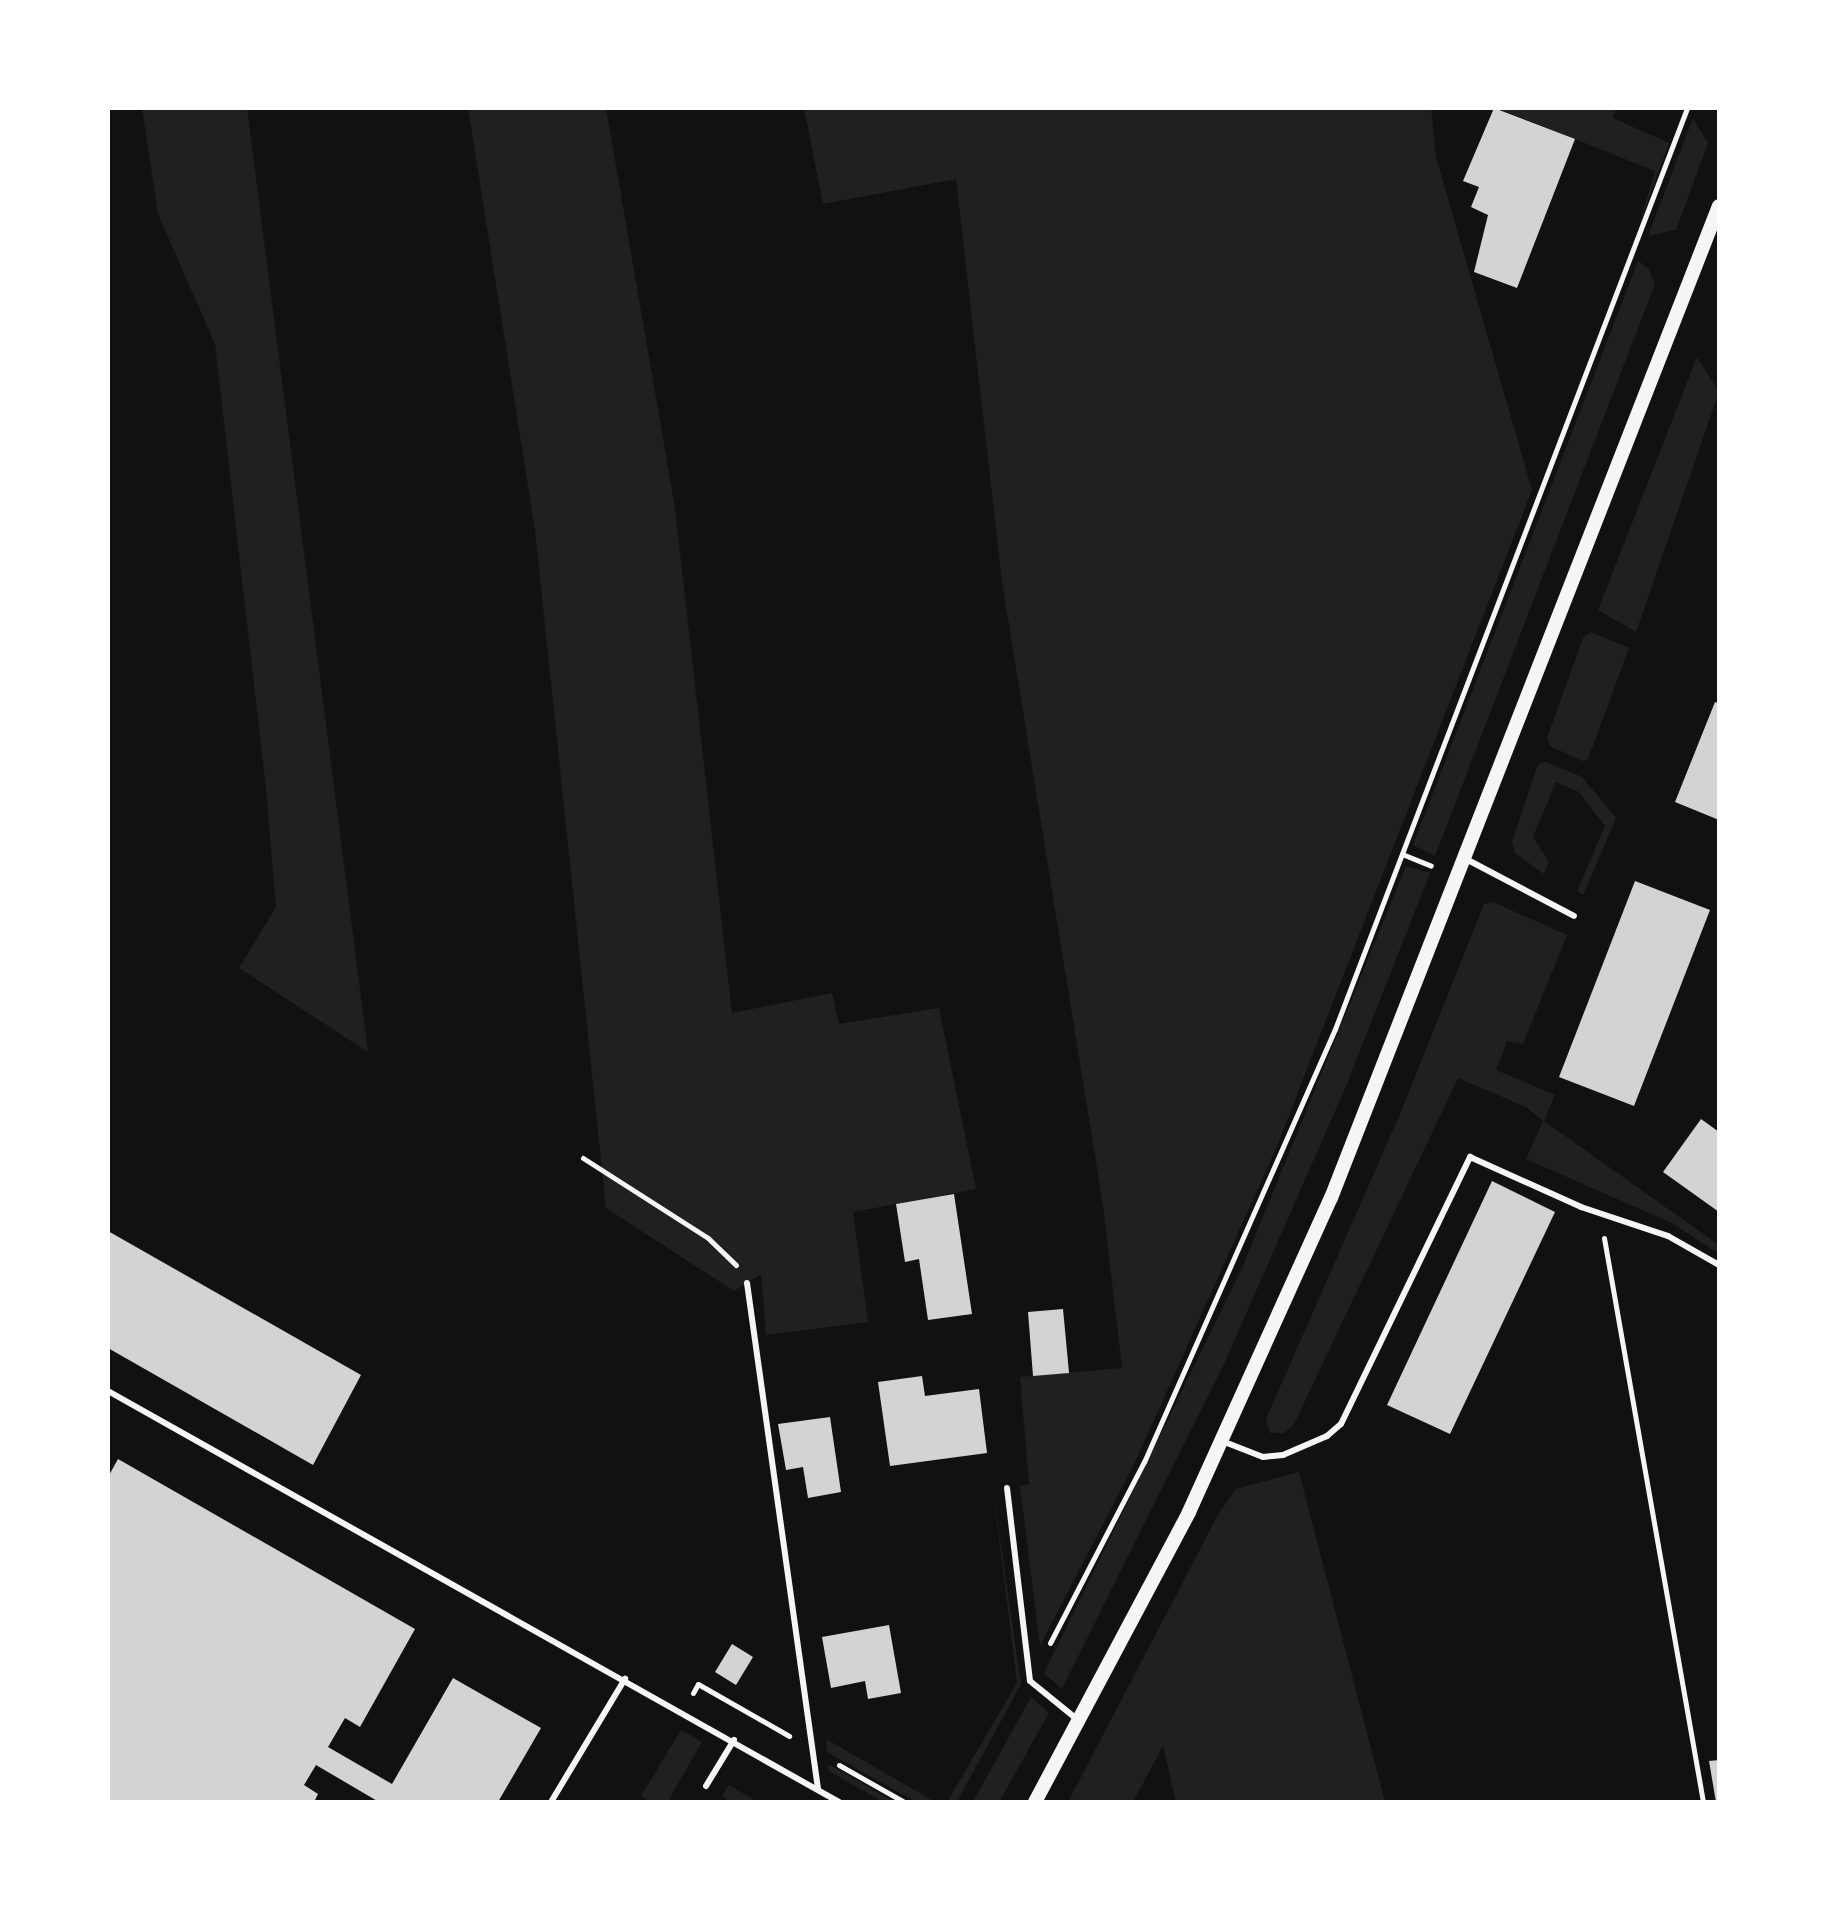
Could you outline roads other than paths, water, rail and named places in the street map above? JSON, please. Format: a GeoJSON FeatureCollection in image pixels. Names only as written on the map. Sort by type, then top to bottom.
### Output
{"type":"FeatureCollection","features":[{"type":"Feature","properties":{"kind":"street"},"geometry":{"type":"LineString","coordinates":[[1035,1802],[1081,1722],[1222,1441],[1331,1198],[1719,206]]}},
{"type":"Feature","properties":{"kind":"lane"},"geometry":{"type":"LineString","coordinates":[[1466,859],[1574,916]]}},
{"type":"Feature","properties":{"kind":"lane"},"geometry":{"type":"LineString","coordinates":[[1222,1441],[1263,1457],[1283,1455],[1327,1436],[1341,1424],[1470,1157],[1599,1214],[1668,1236],[1719,1265]]}},
{"type":"Feature","properties":{"kind":"lane"},"geometry":{"type":"LineString","coordinates":[[747,1283],[818,1789]]}},
{"type":"Feature","properties":{"kind":"lane"},"geometry":{"type":"LineString","coordinates":[[108,1391],[734,1740],[839,1802]]}},
{"type":"Feature","properties":{"kind":"lane"},"geometry":{"type":"LineString","coordinates":[[1007,1488],[1030,1681],[1081,1722]]}},
{"type":"Feature","properties":{"kind":"lane"},"geometry":{"type":"LineString","coordinates":[[551,1802],[625,1679]]}},
{"type":"Feature","properties":{"kind":"lane"},"geometry":{"type":"LineString","coordinates":[[706,1786],[734,1740]]}}]}
